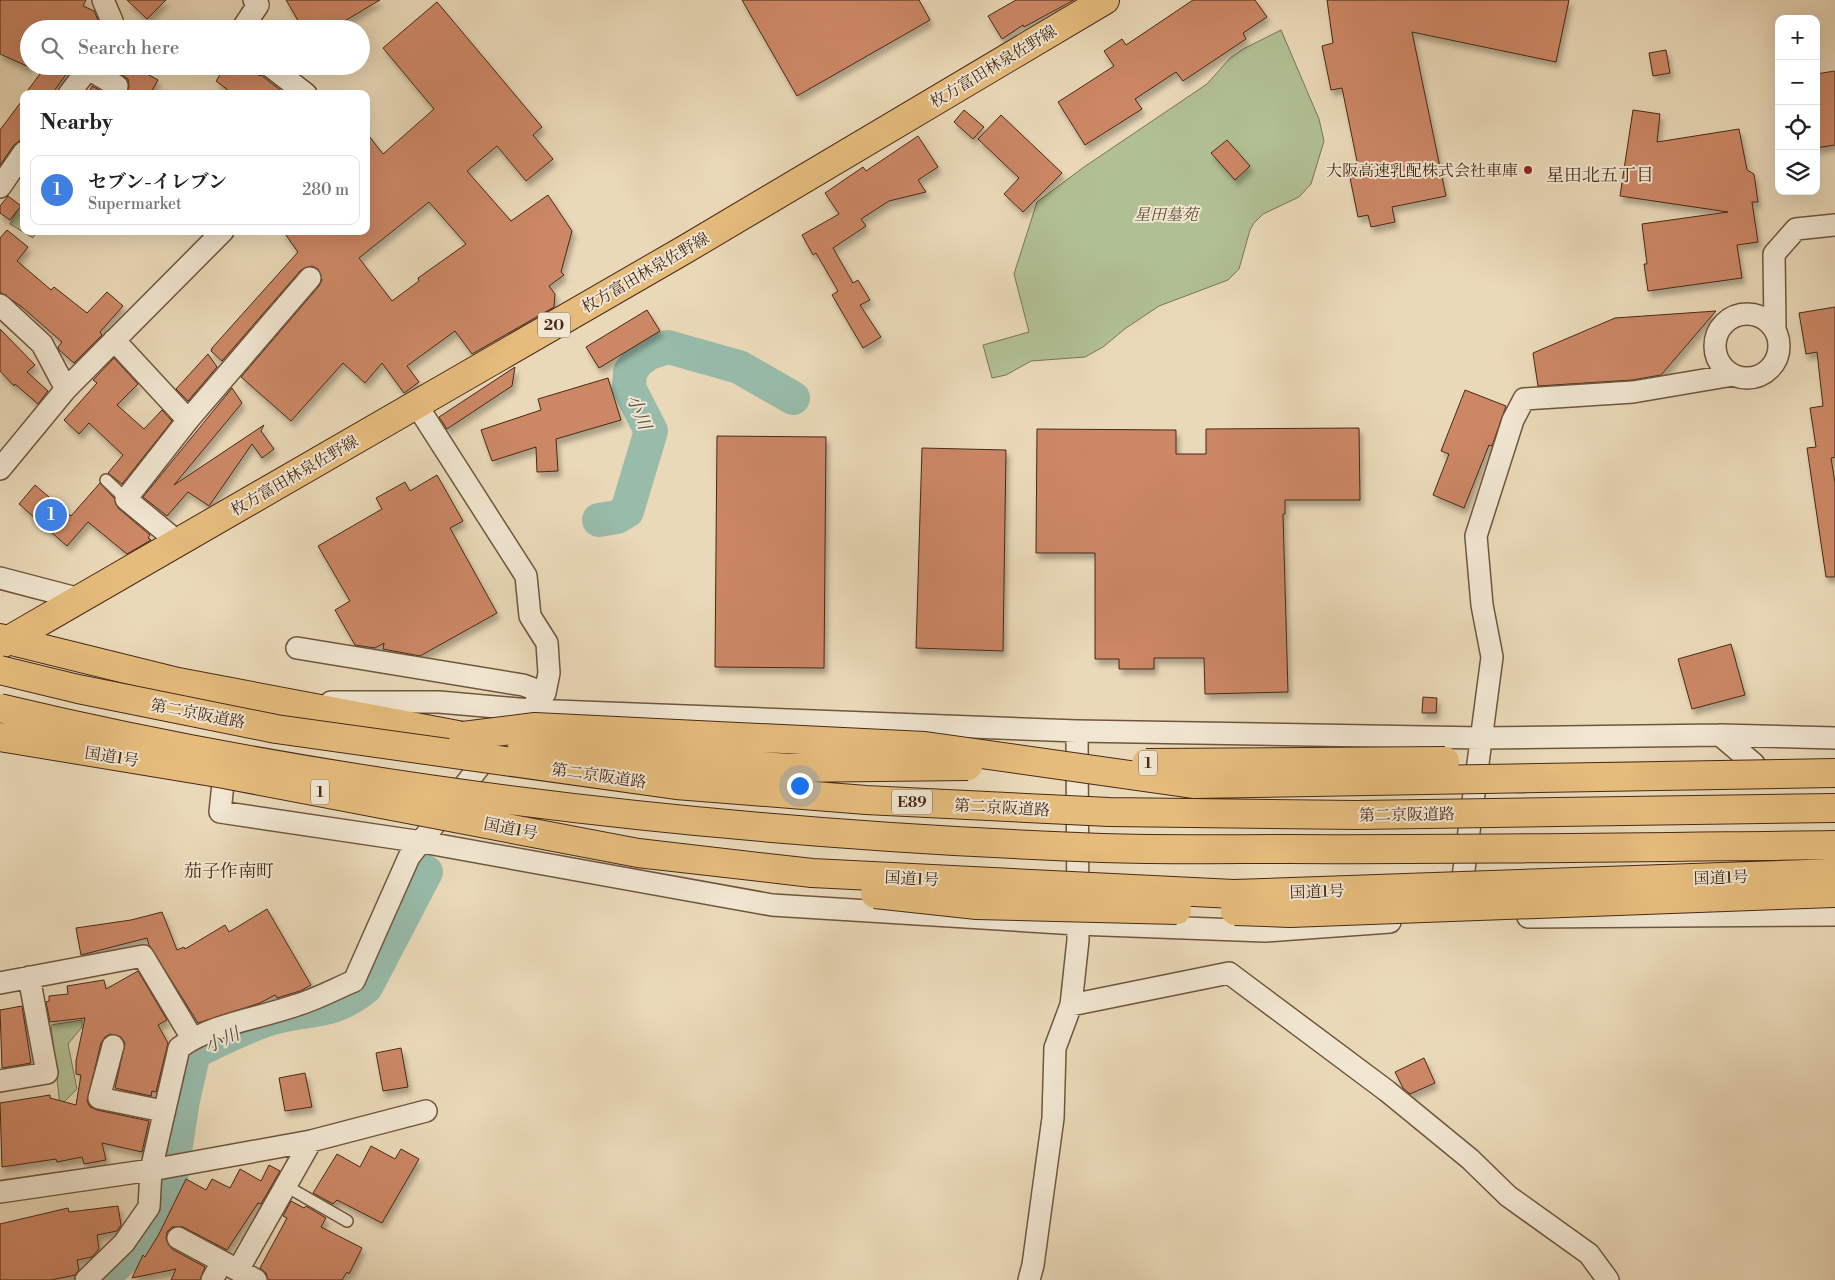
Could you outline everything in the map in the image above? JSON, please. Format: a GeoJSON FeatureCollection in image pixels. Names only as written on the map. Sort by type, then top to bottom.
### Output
{"type":"FeatureCollection","features":[{"type":"Feature","properties":{"kind":"main road","name":"枚方富田林泉佐野線"},"geometry":{"type":"LineString","coordinates":[[3,641],[80,599],[684,250],[1105,0]]}},
{"type":"Feature","properties":{"kind":"main road","name":"1"},"geometry":{"type":"LineString","coordinates":[[3,641],[178,682],[463,736],[606,754],[788,768],[1383,761],[1754,764],[1835,767]]}},
{"type":"Feature","properties":{"kind":"main road","name":"第二京阪道路"},"geometry":{"type":"LineString","coordinates":[[0,670],[78,689],[286,730],[676,785],[847,798],[1109,812],[1298,814],[1835,808]]}},
{"type":"Feature","properties":{"kind":"main road","name":"E89"},"geometry":{"type":"LineString","coordinates":[[0,708],[67,724],[270,764],[493,798],[675,819],[863,835],[1114,848],[1357,850],[1835,845]]}},
{"type":"Feature","properties":{"kind":"main road"},"geometry":{"type":"LineString","coordinates":[[463,736],[535,727],[925,746],[1193,784],[1835,773]]}},
{"type":"Feature","properties":{"kind":"main road","name":"国道1号"},"geometry":{"type":"LineString","coordinates":[[0,737],[224,774],[638,853],[812,873],[1234,894],[1835,873]]}},
{"type":"Feature","properties":{"kind":"main road"},"geometry":{"type":"LineString","coordinates":[[638,853],[713,876],[977,905],[1290,913],[1835,893]]}},
{"type":"Feature","properties":{"kind":"street"},"geometry":{"type":"LineString","coordinates":[[103,0],[112,20]]}},
{"type":"Feature","properties":{"kind":"street"},"geometry":{"type":"LineString","coordinates":[[248,20],[258,5],[254,0]]}},
{"type":"Feature","properties":{"kind":"street"},"geometry":{"type":"LineString","coordinates":[[72,90],[83,75]]}},
{"type":"Feature","properties":{"kind":"street"},"geometry":{"type":"LineString","coordinates":[[101,75],[117,86]]}},
{"type":"Feature","properties":{"kind":"street"},"geometry":{"type":"LineString","coordinates":[[282,75],[301,90]]}},
{"type":"Feature","properties":{"kind":"street"},"geometry":{"type":"LineString","coordinates":[[2,179],[20,158]]}},
{"type":"Feature","properties":{"kind":"street"},"geometry":{"type":"LineString","coordinates":[[1457,918],[1492,657],[1482,605],[1476,536],[1512,420],[1524,399],[1634,392],[1734,375],[1754,378],[1764,374],[1778,358],[1780,348],[1775,328],[1774,254],[1796,229],[1835,225]]}},
{"type":"Feature","properties":{"kind":"street"},"geometry":{"type":"LineString","coordinates":[[0,470],[66,389],[219,235]]}},
{"type":"Feature","properties":{"kind":"street"},"geometry":{"type":"LineString","coordinates":[[178,542],[126,499],[188,420],[310,278]]}},
{"type":"Feature","properties":{"kind":"street"},"geometry":{"type":"LineString","coordinates":[[0,306],[42,344],[66,389]]}},
{"type":"Feature","properties":{"kind":"street"},"geometry":{"type":"LineString","coordinates":[[1734,375],[1724,369],[1716,355],[1716,339],[1720,328],[1731,318],[1747,313],[1758,315],[1775,328]]}},
{"type":"Feature","properties":{"kind":"street"},"geometry":{"type":"LineString","coordinates":[[114,340],[188,420]]}},
{"type":"Feature","properties":{"kind":"street"},"geometry":{"type":"LineString","coordinates":[[86,1280],[124,1243],[148,1208],[161,1168],[163,1111],[179,1048],[192,1038],[252,1017],[297,1006],[354,981],[410,857],[504,735],[545,693],[549,673],[547,643],[530,616],[526,576],[416,404]]}},
{"type":"Feature","properties":{"kind":"street"},"geometry":{"type":"LineString","coordinates":[[0,578],[80,599]]}},
{"type":"Feature","properties":{"kind":"street"},"geometry":{"type":"LineString","coordinates":[[297,648],[523,685],[545,693]]}},
{"type":"Feature","properties":{"kind":"street"},"geometry":{"type":"LineString","coordinates":[[291,702],[438,702],[530,710],[1077,732],[1482,738],[1720,735],[1835,738]]}},
{"type":"Feature","properties":{"kind":"street"},"geometry":{"type":"LineString","coordinates":[[1029,1280],[1033,1265],[1053,1118],[1054,1048],[1071,1005],[1078,940],[1077,732]]}},
{"type":"Feature","properties":{"kind":"street"},"geometry":{"type":"LineString","coordinates":[[1720,735],[1754,764]]}},
{"type":"Feature","properties":{"kind":"street"},"geometry":{"type":"LineString","coordinates":[[224,774],[220,812],[422,842],[772,905],[1077,924],[1265,931],[1457,918],[1835,915]]}},
{"type":"Feature","properties":{"kind":"street"},"geometry":{"type":"LineString","coordinates":[[0,983],[143,956],[192,1038]]}},
{"type":"Feature","properties":{"kind":"street"},"geometry":{"type":"LineString","coordinates":[[1071,1005],[1229,973],[1387,1090],[1470,1160],[1508,1196],[1590,1254],[1608,1280]]}},
{"type":"Feature","properties":{"kind":"street"},"geometry":{"type":"LineString","coordinates":[[0,1082],[47,1073],[29,977]]}},
{"type":"Feature","properties":{"kind":"street"},"geometry":{"type":"LineString","coordinates":[[113,1046],[93,1097],[163,1111]]}},
{"type":"Feature","properties":{"kind":"street"},"geometry":{"type":"LineString","coordinates":[[0,1192],[161,1168],[311,1141],[426,1111]]}},
{"type":"Feature","properties":{"kind":"street"},"geometry":{"type":"LineString","coordinates":[[178,1238],[232,1273],[286,1186],[311,1141]]}},
{"type":"Feature","properties":{"kind":"lane"},"geometry":{"type":"LineString","coordinates":[[106,480],[126,499]]}},
{"type":"Feature","properties":{"kind":"lane"},"geometry":{"type":"LineString","coordinates":[[286,1186],[347,1221]]}},
{"type":"Feature","properties":{"kind":"green space","name":"星田墓苑"},"geometry":{"type":"Polygon","coordinates":[[[1281,30],[1319,119],[1324,141],[1311,184],[1299,197],[1263,214],[1254,223],[1250,230],[1239,269],[1228,280],[1159,306],[1126,328],[1103,347],[1085,357],[1031,361],[1006,375],[992,378],[983,345],[1029,332],[1014,274],[1037,202],[1084,167],[1207,84],[1230,58],[1243,49],[1281,30]]]}},
{"type":"Feature","properties":{"kind":"green space"},"geometry":{"type":"Polygon","coordinates":[[[20,205],[20,230],[10,224],[20,205]]]}},
{"type":"Feature","properties":{"kind":"green space"},"geometry":{"type":"Polygon","coordinates":[[[82,1020],[82,1027],[68,1044],[77,1089],[60,1106],[51,1025],[82,1020]]]}},
{"type":"Feature","properties":{"kind":"building"},"geometry":{"type":"Polygon","coordinates":[[[0,0],[86,0],[83,6],[94,11],[98,20],[20,20],[20,63],[0,54],[0,0]]]}},
{"type":"Feature","properties":{"kind":"building"},"geometry":{"type":"Polygon","coordinates":[[[127,0],[166,0],[147,19],[127,0]]]}},
{"type":"Feature","properties":{"kind":"building"},"geometry":{"type":"Polygon","coordinates":[[[286,0],[380,0],[346,20],[298,20],[286,0]]]}},
{"type":"Feature","properties":{"kind":"building"},"geometry":{"type":"Polygon","coordinates":[[[742,0],[919,0],[930,20],[797,96],[742,0]]]}},
{"type":"Feature","properties":{"kind":"building"},"geometry":{"type":"Polygon","coordinates":[[[1016,0],[1074,0],[1024,27],[1023,25],[1002,39],[988,16],[1016,0]]]}},
{"type":"Feature","properties":{"kind":"building"},"geometry":{"type":"Polygon","coordinates":[[[1193,0],[1255,0],[1267,17],[1243,33],[1246,39],[1183,81],[1176,72],[1135,99],[1142,109],[1085,145],[1058,102],[1114,66],[1104,51],[1122,39],[1126,45],[1193,0]]]}},
{"type":"Feature","properties":{"kind":"building"},"geometry":{"type":"Polygon","coordinates":[[[1327,0],[1569,0],[1556,62],[1412,32],[1446,196],[1392,207],[1395,222],[1371,227],[1368,215],[1358,217],[1349,173],[1359,171],[1342,88],[1331,90],[1322,46],[1333,43],[1327,0]]]}},
{"type":"Feature","properties":{"kind":"building"},"geometry":{"type":"Polygon","coordinates":[[[437,2],[542,127],[533,135],[553,159],[526,181],[497,146],[467,171],[511,221],[548,195],[572,231],[561,272],[564,275],[549,286],[555,294],[554,307],[472,354],[455,331],[407,366],[419,382],[404,393],[382,363],[365,383],[343,363],[291,421],[241,377],[319,286],[322,280],[318,269],[312,266],[301,270],[222,361],[211,351],[212,348],[298,252],[286,235],[370,235],[370,137],[383,154],[434,109],[383,48],[437,2]],[[429,202],[359,258],[392,301],[419,281],[418,278],[466,244],[429,202]]]}},
{"type":"Feature","properties":{"kind":"building"},"geometry":{"type":"Polygon","coordinates":[[[1666,50],[1670,73],[1653,76],[1649,53],[1666,50]]]}},
{"type":"Feature","properties":{"kind":"building"},"geometry":{"type":"Polygon","coordinates":[[[1835,71],[1835,145],[1820,147],[1820,105],[1820,73],[1835,71]]]}},
{"type":"Feature","properties":{"kind":"building"},"geometry":{"type":"Polygon","coordinates":[[[39,75],[66,75],[55,90],[28,90],[39,75]]]}},
{"type":"Feature","properties":{"kind":"building"},"geometry":{"type":"Polygon","coordinates":[[[122,75],[149,75],[158,80],[152,90],[128,90],[128,79],[122,75]]]}},
{"type":"Feature","properties":{"kind":"building"},"geometry":{"type":"Polygon","coordinates":[[[220,75],[261,75],[280,90],[228,90],[216,81],[220,75]]]}},
{"type":"Feature","properties":{"kind":"building"},"geometry":{"type":"Polygon","coordinates":[[[92,86],[99,90],[90,90],[92,86]]]}},
{"type":"Feature","properties":{"kind":"building"},"geometry":{"type":"Polygon","coordinates":[[[20,103],[20,140],[14,145],[0,165],[0,130],[20,103]]]}},
{"type":"Feature","properties":{"kind":"building"},"geometry":{"type":"Polygon","coordinates":[[[964,110],[984,127],[973,139],[954,122],[964,110]]]}},
{"type":"Feature","properties":{"kind":"building"},"geometry":{"type":"Polygon","coordinates":[[[1633,110],[1660,114],[1657,142],[1739,129],[1747,170],[1754,174],[1758,202],[1752,202],[1758,242],[1737,245],[1742,278],[1648,291],[1644,264],[1647,264],[1642,224],[1728,212],[1620,196],[1633,110]]]}},
{"type":"Feature","properties":{"kind":"building"},"geometry":{"type":"Polygon","coordinates":[[[1001,115],[1062,173],[1023,212],[1004,194],[1019,178],[978,139],[1001,115]]]}},
{"type":"Feature","properties":{"kind":"building"},"geometry":{"type":"Polygon","coordinates":[[[918,136],[938,167],[918,180],[926,192],[889,201],[861,219],[866,226],[833,248],[853,283],[858,280],[870,300],[860,305],[881,337],[863,348],[832,295],[838,291],[816,253],[813,255],[802,235],[839,214],[825,193],[863,167],[866,171],[918,136]]]}},
{"type":"Feature","properties":{"kind":"building"},"geometry":{"type":"Polygon","coordinates":[[[1227,140],[1250,166],[1235,180],[1211,153],[1227,140]]]}},
{"type":"Feature","properties":{"kind":"building"},"geometry":{"type":"Polygon","coordinates":[[[8,196],[20,207],[10,220],[0,213],[0,206],[8,196]]]}},
{"type":"Feature","properties":{"kind":"building"},"geometry":{"type":"Polygon","coordinates":[[[7,230],[28,247],[17,261],[51,290],[54,287],[87,313],[107,292],[123,306],[100,332],[102,335],[74,363],[59,350],[58,347],[62,342],[22,307],[0,292],[0,238],[7,230]]]}},
{"type":"Feature","properties":{"kind":"building"},"geometry":{"type":"Polygon","coordinates":[[[1835,307],[1835,457],[1831,458],[1835,483],[1835,577],[1826,577],[1807,448],[1816,447],[1810,408],[1823,406],[1817,352],[1806,354],[1799,313],[1835,307]]]}},
{"type":"Feature","properties":{"kind":"building"},"geometry":{"type":"Polygon","coordinates":[[[647,310],[660,331],[599,368],[586,347],[647,310]]]}},
{"type":"Feature","properties":{"kind":"building"},"geometry":{"type":"Polygon","coordinates":[[[1716,311],[1661,375],[1632,380],[1538,386],[1533,353],[1615,318],[1716,311]]]}},
{"type":"Feature","properties":{"kind":"building"},"geometry":{"type":"Polygon","coordinates":[[[0,329],[35,365],[27,372],[48,391],[38,404],[15,384],[14,386],[0,371],[0,329]]]}},
{"type":"Feature","properties":{"kind":"building"},"geometry":{"type":"Polygon","coordinates":[[[208,354],[217,367],[188,401],[176,389],[208,354]]]}},
{"type":"Feature","properties":{"kind":"building"},"geometry":{"type":"Polygon","coordinates":[[[114,358],[138,384],[117,405],[144,429],[162,410],[172,421],[122,484],[108,473],[123,455],[89,423],[79,434],[64,420],[97,383],[93,380],[114,358]]]}},
{"type":"Feature","properties":{"kind":"building"},"geometry":{"type":"Polygon","coordinates":[[[515,367],[512,386],[447,429],[439,417],[515,367]]]}},
{"type":"Feature","properties":{"kind":"building"},"geometry":{"type":"Polygon","coordinates":[[[608,378],[621,420],[556,439],[558,471],[537,472],[536,447],[492,461],[481,430],[541,410],[538,399],[608,378]]]}},
{"type":"Feature","properties":{"kind":"building"},"geometry":{"type":"Polygon","coordinates":[[[232,388],[242,403],[174,485],[264,425],[261,431],[274,449],[262,458],[252,444],[209,506],[188,492],[167,516],[143,497],[232,388]]]}},
{"type":"Feature","properties":{"kind":"building"},"geometry":{"type":"Polygon","coordinates":[[[1465,390],[1506,406],[1492,446],[1489,445],[1464,508],[1433,495],[1449,454],[1441,451],[1465,390]]]}},
{"type":"Feature","properties":{"kind":"building"},"geometry":{"type":"Polygon","coordinates":[[[1359,428],[1360,500],[1285,500],[1285,514],[1283,514],[1288,692],[1205,694],[1204,658],[1154,658],[1154,669],[1119,669],[1119,659],[1095,659],[1095,553],[1036,553],[1037,429],[1176,430],[1176,454],[1206,454],[1206,429],[1359,428]]]}},
{"type":"Feature","properties":{"kind":"building"},"geometry":{"type":"Polygon","coordinates":[[[717,436],[826,437],[824,668],[715,667],[717,436]]]}},
{"type":"Feature","properties":{"kind":"building"},"geometry":{"type":"Polygon","coordinates":[[[922,448],[1006,450],[1003,651],[916,648],[922,448]]]}},
{"type":"Feature","properties":{"kind":"building"},"geometry":{"type":"Polygon","coordinates":[[[437,475],[463,521],[450,528],[497,613],[420,656],[383,649],[384,643],[375,648],[355,645],[335,610],[350,601],[318,546],[382,509],[376,498],[405,482],[410,491],[437,475]]]}},
{"type":"Feature","properties":{"kind":"building"},"geometry":{"type":"Polygon","coordinates":[[[100,483],[114,498],[118,508],[150,535],[148,538],[151,540],[127,554],[88,522],[67,546],[19,504],[35,485],[71,516],[100,483]]]}},
{"type":"Feature","properties":{"kind":"building"},"geometry":{"type":"Polygon","coordinates":[[[1731,644],[1745,695],[1692,709],[1678,659],[1731,644]]]}},
{"type":"Feature","properties":{"kind":"building"},"geometry":{"type":"Polygon","coordinates":[[[1423,697],[1437,698],[1436,713],[1422,713],[1423,697]]]}},
{"type":"Feature","properties":{"kind":"building"},"geometry":{"type":"Polygon","coordinates":[[[267,909],[311,985],[300,991],[277,998],[275,995],[260,1003],[198,1023],[149,945],[147,938],[81,955],[76,928],[131,920],[162,912],[177,950],[184,947],[185,949],[225,925],[229,932],[267,909]]]}},
{"type":"Feature","properties":{"kind":"building"},"geometry":{"type":"Polygon","coordinates":[[[138,971],[167,1020],[158,1025],[168,1043],[156,1092],[152,1091],[151,1096],[115,1088],[125,1043],[121,1037],[110,1034],[101,1043],[87,1101],[90,1107],[97,1110],[149,1121],[142,1152],[102,1143],[106,1160],[84,1164],[82,1157],[57,1162],[56,1159],[2,1167],[0,1103],[50,1095],[50,1098],[76,1105],[81,1075],[76,1074],[76,1061],[85,1018],[50,1022],[46,1002],[49,1001],[49,996],[68,994],[67,986],[104,980],[106,989],[138,971]]]}},
{"type":"Feature","properties":{"kind":"building"},"geometry":{"type":"Polygon","coordinates":[[[22,1006],[31,1063],[2,1068],[0,1010],[22,1006]]]}},
{"type":"Feature","properties":{"kind":"building"},"geometry":{"type":"Polygon","coordinates":[[[401,1048],[408,1087],[383,1091],[376,1053],[401,1048]]]}},
{"type":"Feature","properties":{"kind":"building"},"geometry":{"type":"Polygon","coordinates":[[[1424,1058],[1435,1083],[1410,1094],[1403,1088],[1395,1072],[1424,1058]]]}},
{"type":"Feature","properties":{"kind":"building"},"geometry":{"type":"Polygon","coordinates":[[[305,1073],[312,1107],[285,1111],[279,1078],[305,1073]]]}},
{"type":"Feature","properties":{"kind":"building"},"geometry":{"type":"Polygon","coordinates":[[[371,1146],[395,1159],[401,1149],[419,1159],[382,1223],[337,1200],[333,1204],[313,1193],[337,1154],[360,1167],[371,1146]]]}},
{"type":"Feature","properties":{"kind":"building"},"geometry":{"type":"Polygon","coordinates":[[[269,1165],[280,1171],[261,1204],[258,1203],[227,1250],[183,1227],[172,1227],[167,1232],[166,1239],[172,1249],[205,1267],[200,1280],[171,1280],[176,1269],[132,1278],[143,1255],[145,1257],[159,1234],[186,1179],[206,1190],[212,1179],[230,1188],[240,1169],[261,1181],[269,1165]]]}},
{"type":"Feature","properties":{"kind":"building"},"geometry":{"type":"Polygon","coordinates":[[[291,1201],[304,1208],[306,1206],[326,1218],[321,1227],[362,1248],[349,1274],[347,1272],[342,1280],[268,1280],[266,1273],[260,1268],[287,1218],[283,1216],[291,1201]]]}},
{"type":"Feature","properties":{"kind":"building"},"geometry":{"type":"Polygon","coordinates":[[[118,1206],[121,1225],[117,1231],[97,1235],[99,1249],[92,1257],[77,1260],[79,1270],[75,1275],[51,1280],[0,1280],[0,1224],[68,1208],[69,1212],[118,1206]]]}},
{"type":"Feature","properties":{"kind":"waterway","name":"小川"},"geometry":{"type":"LineString","coordinates":[[599,520],[617,517],[627,511],[651,431],[629,388],[630,372],[638,361],[649,353],[668,347],[739,367],[793,398]]}},
{"type":"Feature","properties":{"kind":"waterway","name":"小川"},"geometry":{"type":"LineString","coordinates":[[100,1280],[133,1249],[157,1215],[170,1184],[183,1100],[194,1052],[259,1022],[342,1003],[366,987],[426,872]]}},
{"type":"Feature","properties":{"kind":"place","name":"大阪高速乳配株式会社車庫"},"geometry":{"type":"Point","coordinates":[1528,170]}},
{"type":"Feature","properties":{"kind":"place","name":"セブン-イレブン"},"geometry":{"type":"Point","coordinates":[51,515]}},
{"type":"Feature","properties":{"kind":"district","name":"星田北五丁目"},"geometry":{"type":"Point","coordinates":[1600,175]}},
{"type":"Feature","properties":{"kind":"district","name":"茄子作南町"},"geometry":{"type":"Point","coordinates":[229,871]}}]}
